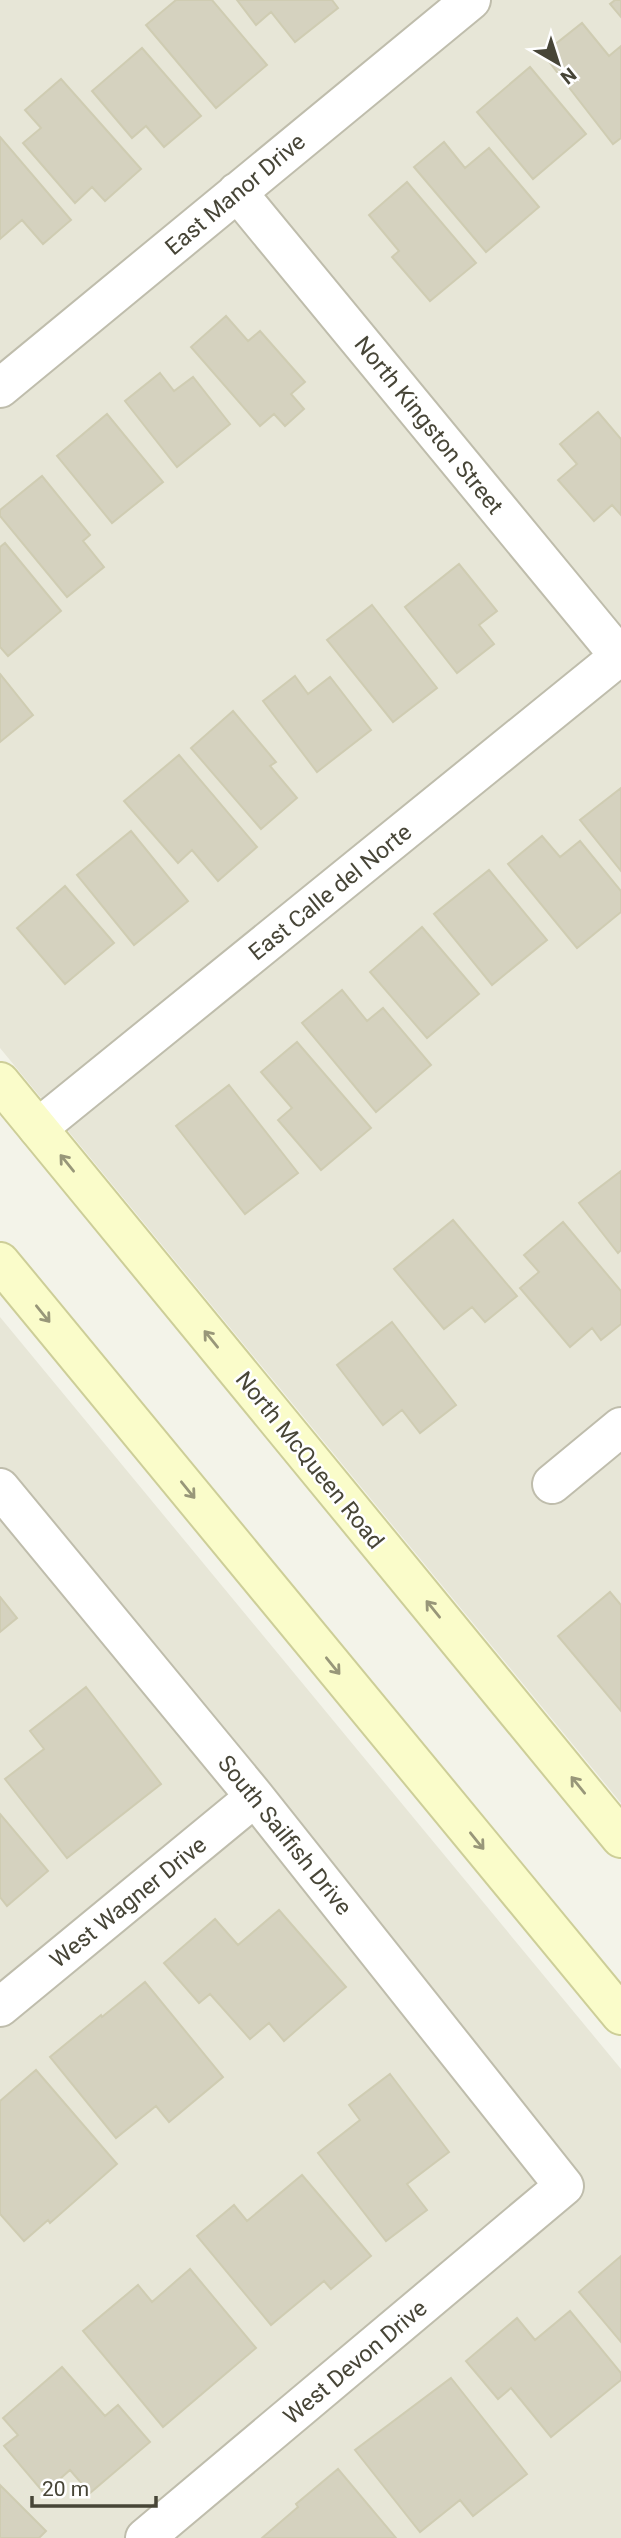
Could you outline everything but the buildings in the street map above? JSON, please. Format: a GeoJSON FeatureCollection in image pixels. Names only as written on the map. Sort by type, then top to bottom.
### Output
{"type":"FeatureCollection","features":[{"type":"Feature","properties":{"kind":"main road","name":"North McQueen Road"},"geometry":{"type":"LineString","coordinates":[[0,1082],[621,1838]]}},
{"type":"Feature","properties":{"kind":"main road"},"geometry":{"type":"LineString","coordinates":[[0,1262],[621,2015]]}},
{"type":"Feature","properties":{"kind":"street","name":"East Manor Drive"},"geometry":{"type":"LineString","coordinates":[[0,388],[471,0]]}},
{"type":"Feature","properties":{"kind":"street","name":"North Kingston Street"},"geometry":{"type":"LineString","coordinates":[[237,192],[621,656]]}},
{"type":"Feature","properties":{"kind":"street","name":"East Calle del Norte"},"geometry":{"type":"LineString","coordinates":[[38,1128],[621,656]]}},
{"type":"Feature","properties":{"kind":"street"},"geometry":{"type":"LineString","coordinates":[[552,1485],[621,1427]]}},
{"type":"Feature","properties":{"kind":"street","name":"South Sailfish Drive"},"geometry":{"type":"LineString","coordinates":[[0,1488],[255,1797],[564,2186]]}},
{"type":"Feature","properties":{"kind":"street","name":"West Wagner Drive"},"geometry":{"type":"LineString","coordinates":[[0,2007],[255,1797]]}},
{"type":"Feature","properties":{"kind":"street","name":"West Devon Drive"},"geometry":{"type":"LineString","coordinates":[[145,2538],[564,2186]]}},
{"type":"Feature","properties":{"kind":"shaded area"},"geometry":{"type":"Polygon","coordinates":[[[0,0],[621,0],[621,1803],[0,1048],[0,0]]]}},
{"type":"Feature","properties":{"kind":"shaded area"},"geometry":{"type":"Polygon","coordinates":[[[0,1317],[621,2069],[621,2538],[0,2538],[0,1317]]]}}]}
